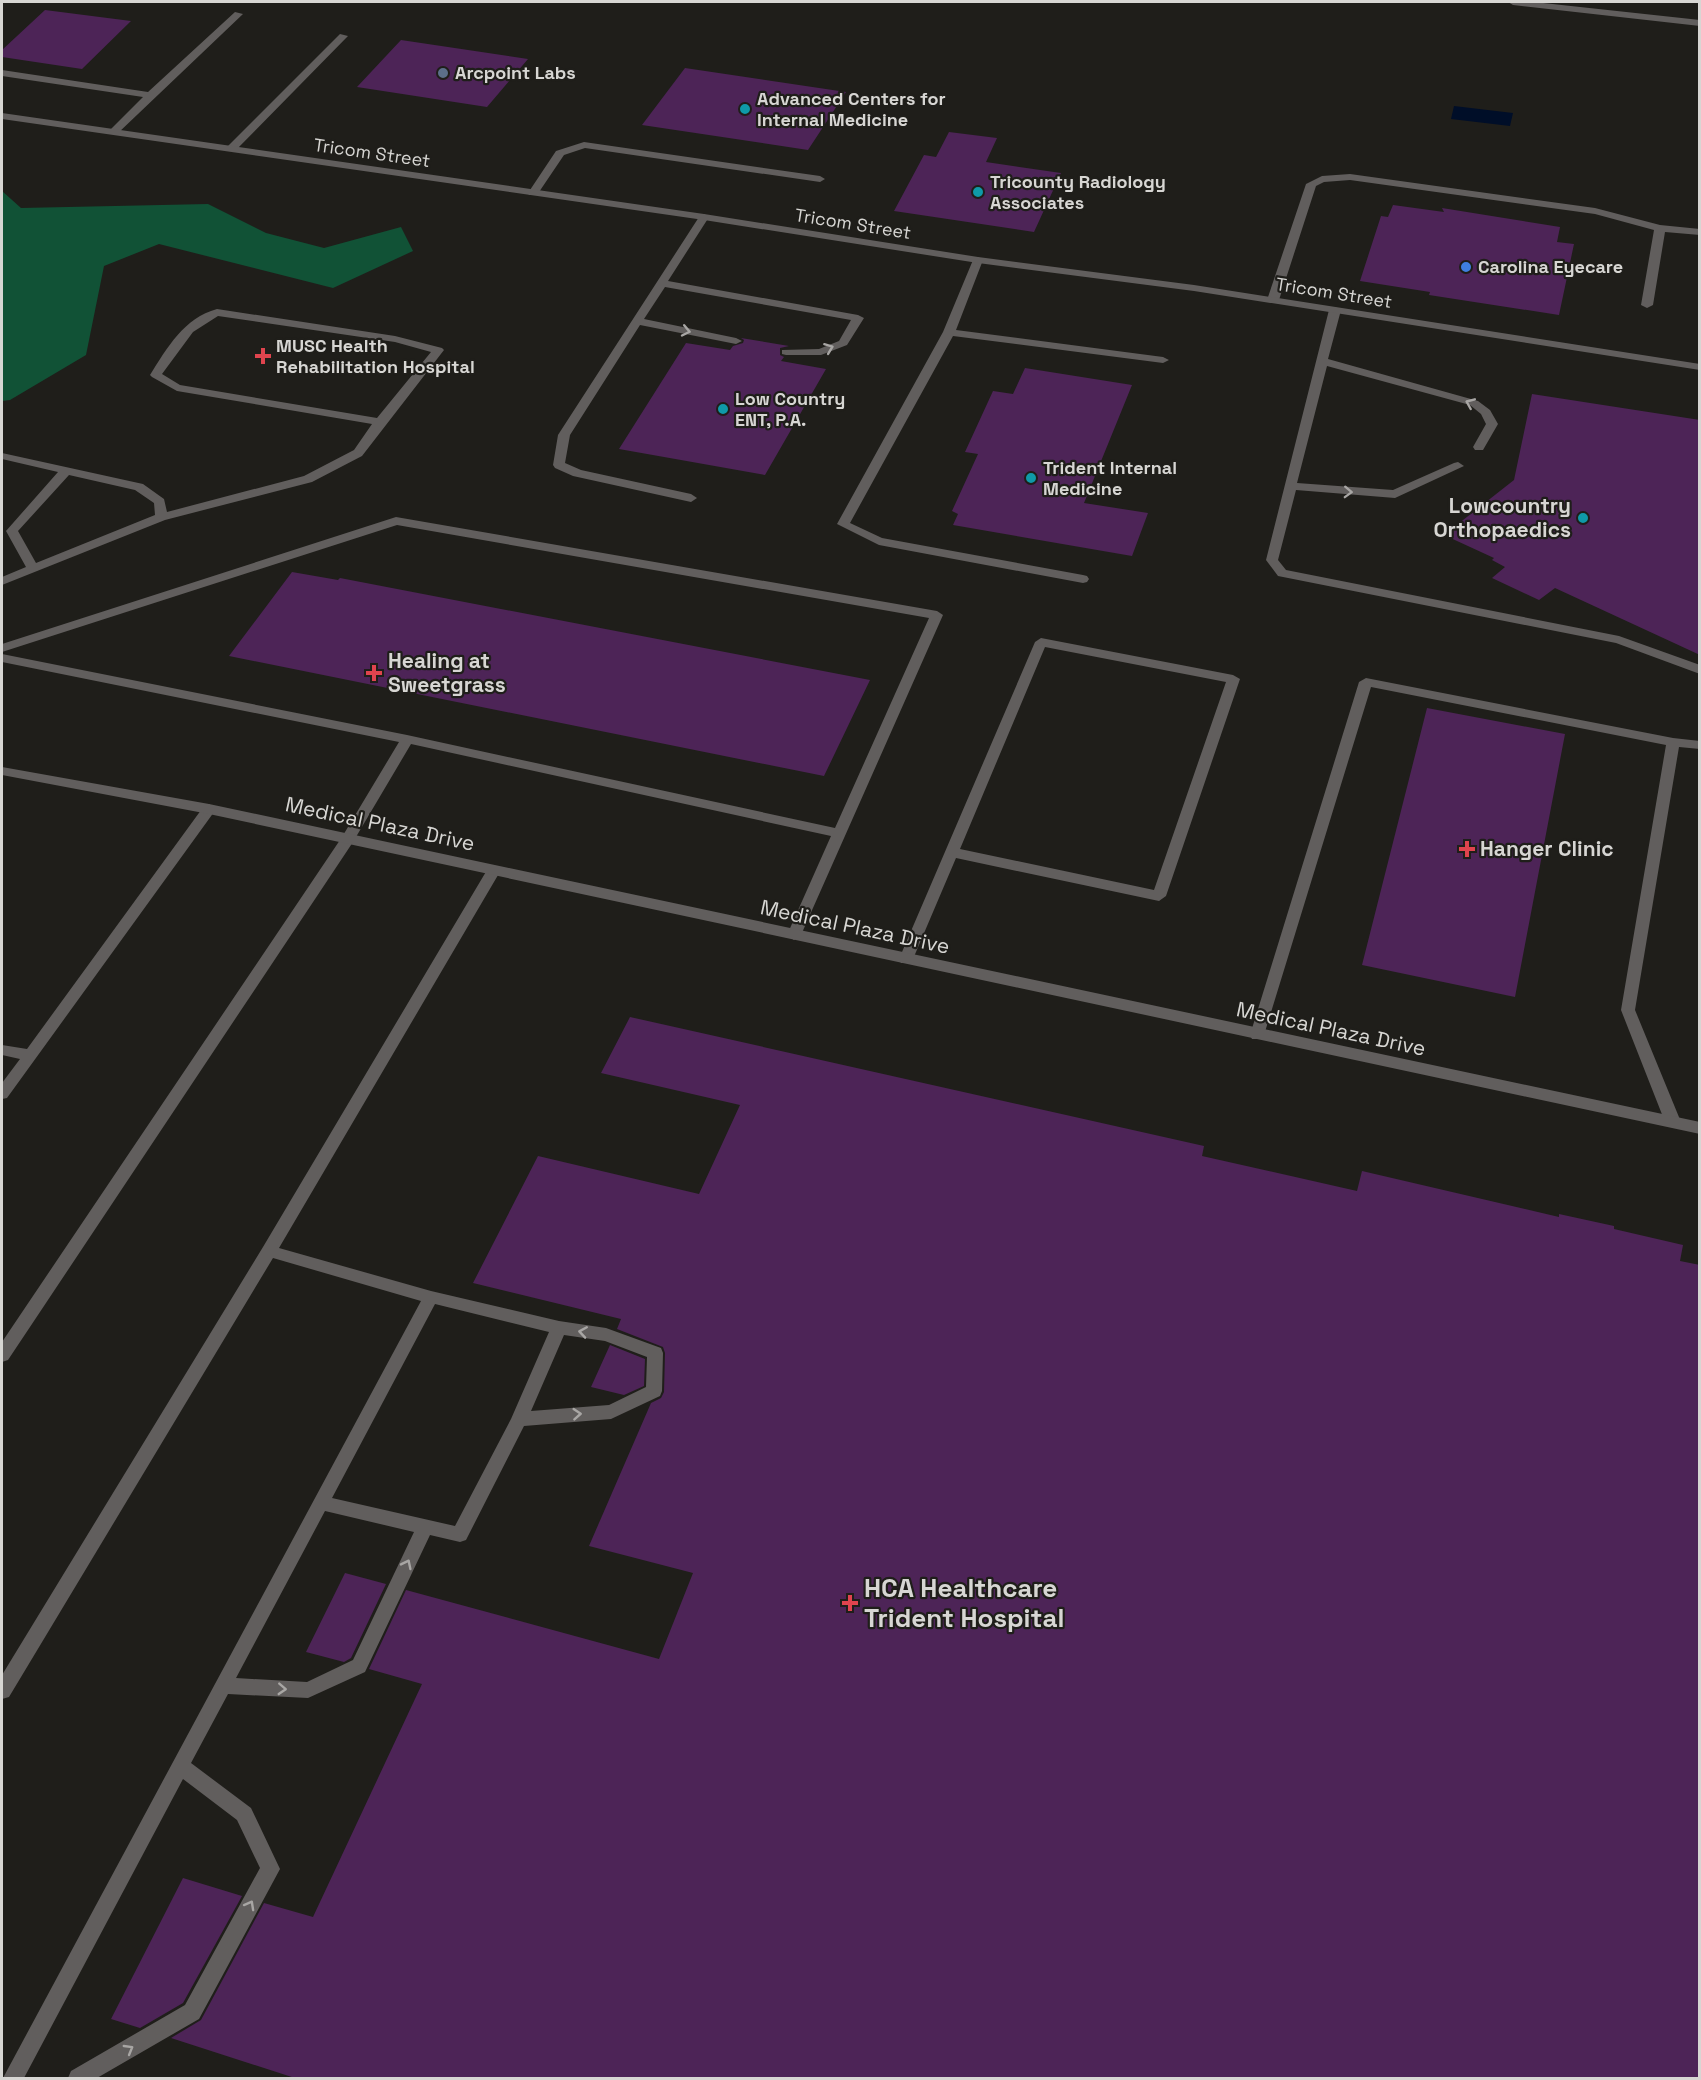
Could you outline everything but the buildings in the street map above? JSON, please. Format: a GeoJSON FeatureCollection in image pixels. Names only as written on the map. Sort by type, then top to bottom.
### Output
{"type":"FeatureCollection","features":[{"type":"Feature","properties":{"kind":"street"},"geometry":{"type":"LineString","coordinates":[[1513,2],[1700,23]]}},
{"type":"Feature","properties":{"kind":"street"},"geometry":{"type":"LineString","coordinates":[[113,132],[238,14]]}},
{"type":"Feature","properties":{"kind":"street"},"geometry":{"type":"LineString","coordinates":[[231,149],[343,36]]}},
{"type":"Feature","properties":{"kind":"street"},"geometry":{"type":"LineString","coordinates":[[2,73],[150,95]]}},
{"type":"Feature","properties":{"kind":"street","name":"Tricom Street"},"geometry":{"type":"LineString","coordinates":[[2,116],[704,217],[978,260],[1273,300],[1700,367]]}},
{"type":"Feature","properties":{"kind":"street"},"geometry":{"type":"LineString","coordinates":[[533,192],[560,153],[584,145],[820,179]]}},
{"type":"Feature","properties":{"kind":"street"},"geometry":{"type":"LineString","coordinates":[[1273,300],[1311,184],[1322,178],[1350,177],[1595,211],[1660,228],[1700,232]]}},
{"type":"Feature","properties":{"kind":"street"},"geometry":{"type":"LineString","coordinates":[[692,498],[578,473],[559,465],[564,435],[704,217]]}},
{"type":"Feature","properties":{"kind":"street"},"geometry":{"type":"LineString","coordinates":[[1647,305],[1660,228]]}},
{"type":"Feature","properties":{"kind":"street"},"geometry":{"type":"LineString","coordinates":[[978,260],[949,332],[843,524],[879,541],[1083,579]]}},
{"type":"Feature","properties":{"kind":"street"},"geometry":{"type":"LineString","coordinates":[[662,282],[858,318],[843,343],[821,352],[786,352]]}},
{"type":"Feature","properties":{"kind":"street"},"geometry":{"type":"LineString","coordinates":[[1335,310],[1272,560],[1282,573],[1619,640],[1700,670]]}},
{"type":"Feature","properties":{"kind":"street"},"geometry":{"type":"LineString","coordinates":[[2,581],[161,517],[308,479],[358,453],[438,350],[395,339],[217,312],[192,324],[156,375],[177,388],[380,422]]}},
{"type":"Feature","properties":{"kind":"street"},"geometry":{"type":"LineString","coordinates":[[637,321],[736,341]]}},
{"type":"Feature","properties":{"kind":"street"},"geometry":{"type":"LineString","coordinates":[[949,332],[1163,360]]}},
{"type":"Feature","properties":{"kind":"street"},"geometry":{"type":"LineString","coordinates":[[1322,361],[1474,403],[1486,412],[1492,424],[1479,447]]}},
{"type":"Feature","properties":{"kind":"street"},"geometry":{"type":"LineString","coordinates":[[2,456],[139,487],[160,502],[161,517]]}},
{"type":"Feature","properties":{"kind":"street"},"geometry":{"type":"LineString","coordinates":[[1290,486],[1395,494],[1458,466]]}},
{"type":"Feature","properties":{"kind":"street"},"geometry":{"type":"LineString","coordinates":[[33,568],[12,531],[67,470]]}},
{"type":"Feature","properties":{"kind":"street"},"geometry":{"type":"LineString","coordinates":[[2,648],[396,521],[937,615],[794,934]]}},
{"type":"Feature","properties":{"kind":"street"},"geometry":{"type":"LineString","coordinates":[[906,959],[1041,642],[1233,679],[1159,896],[952,852]]}},
{"type":"Feature","properties":{"kind":"street"},"geometry":{"type":"LineString","coordinates":[[2,658],[407,739],[839,833]]}},
{"type":"Feature","properties":{"kind":"street"},"geometry":{"type":"LineString","coordinates":[[1257,1035],[1366,682],[1700,746]]}},
{"type":"Feature","properties":{"kind":"street"},"geometry":{"type":"LineString","coordinates":[[2,1355],[348,838],[407,739]]}},
{"type":"Feature","properties":{"kind":"street"},"geometry":{"type":"LineString","coordinates":[[1672,1122],[1628,1010],[1673,742]]}},
{"type":"Feature","properties":{"kind":"street","name":"Medical Plaza Drive"},"geometry":{"type":"LineString","coordinates":[[2,771],[209,809],[348,838],[1257,1035],[1700,1128]]}},
{"type":"Feature","properties":{"kind":"street"},"geometry":{"type":"LineString","coordinates":[[2,1094],[209,809]]}},
{"type":"Feature","properties":{"kind":"street"},"geometry":{"type":"LineString","coordinates":[[2,1691],[269,1251],[494,870]]}},
{"type":"Feature","properties":{"kind":"street"},"geometry":{"type":"LineString","coordinates":[[2,1050],[30,1055]]}},
{"type":"Feature","properties":{"kind":"street"},"geometry":{"type":"LineString","coordinates":[[269,1251],[431,1297],[559,1328],[606,1335],[655,1353],[654,1390],[612,1412],[519,1419]]}},
{"type":"Feature","properties":{"kind":"street"},"geometry":{"type":"LineString","coordinates":[[13,2079],[431,1297]]}},
{"type":"Feature","properties":{"kind":"street"},"geometry":{"type":"LineString","coordinates":[[321,1503],[460,1535],[519,1419],[559,1328]]}},
{"type":"Feature","properties":{"kind":"street"},"geometry":{"type":"LineString","coordinates":[[224,1686],[308,1690],[358,1666],[425,1527]]}},
{"type":"Feature","properties":{"kind":"street"},"geometry":{"type":"LineString","coordinates":[[78,2079],[192,2012],[270,1869],[244,1814],[180,1766]]}},
{"type":"Feature","properties":{"kind":"green space"},"geometry":{"type":"Polygon","coordinates":[[[2,191],[21,208],[208,204],[266,233],[324,248],[401,227],[413,251],[333,288],[159,244],[104,266],[86,355],[10,400],[2,401],[2,191]]]}},
{"type":"Feature","properties":{"kind":"water"},"geometry":{"type":"Polygon","coordinates":[[[1454,106],[1513,113],[1510,126],[1451,119],[1454,106]]]}},
{"type":"Feature","properties":{"kind":"place","name":"Arcpoint Labs"},"geometry":{"type":"Point","coordinates":[443,73]}},
{"type":"Feature","properties":{"kind":"place","name":"Advanced Centers for Internal Medicine"},"geometry":{"type":"Point","coordinates":[745,109]}},
{"type":"Feature","properties":{"kind":"place","name":"Tricounty Radiology Associates"},"geometry":{"type":"Point","coordinates":[978,192]}},
{"type":"Feature","properties":{"kind":"place","name":"Carolina Eyecare"},"geometry":{"type":"Point","coordinates":[1466,267]}},
{"type":"Feature","properties":{"kind":"place","name":"MUSC Health Rehabilitation Hospital"},"geometry":{"type":"Point","coordinates":[263,356]}},
{"type":"Feature","properties":{"kind":"place","name":"Low Country ENT, P.A."},"geometry":{"type":"Point","coordinates":[723,409]}},
{"type":"Feature","properties":{"kind":"place","name":"Trident Internal Medicine"},"geometry":{"type":"Point","coordinates":[1031,478]}},
{"type":"Feature","properties":{"kind":"place","name":"Lowcountry Orthopaedics"},"geometry":{"type":"Point","coordinates":[1583,518]}},
{"type":"Feature","properties":{"kind":"place","name":"Healing at Sweetgrass"},"geometry":{"type":"Point","coordinates":[374,673]}},
{"type":"Feature","properties":{"kind":"place","name":"Hanger Clinic"},"geometry":{"type":"Point","coordinates":[1467,849]}},
{"type":"Feature","properties":{"kind":"place","name":"HCA Healthcare Trident Hospital"},"geometry":{"type":"Point","coordinates":[850,1603]}}]}
